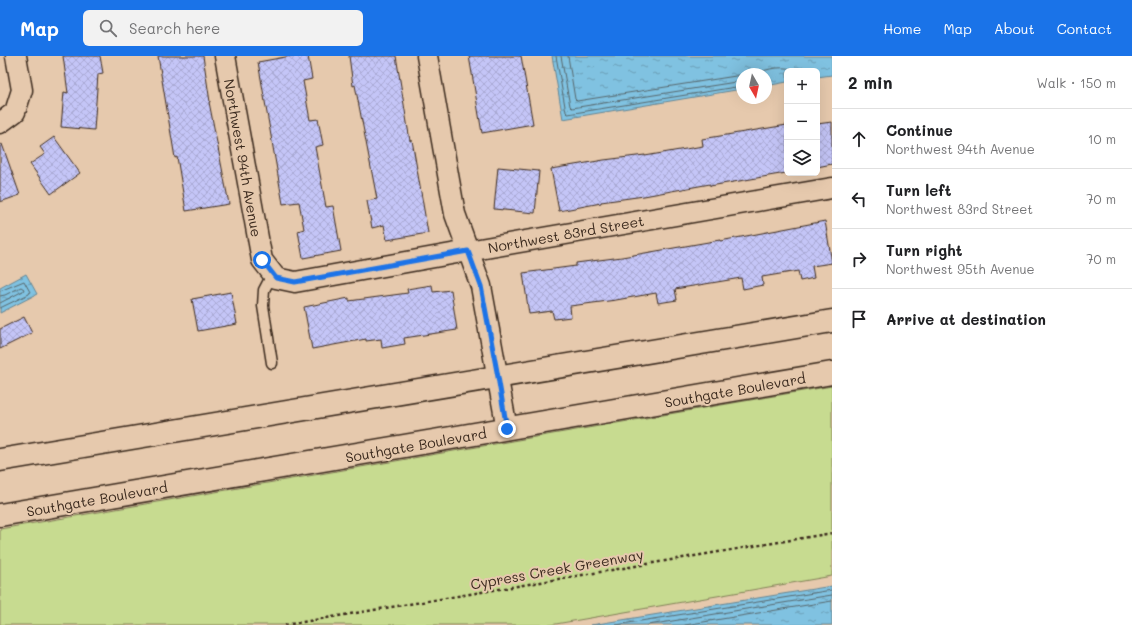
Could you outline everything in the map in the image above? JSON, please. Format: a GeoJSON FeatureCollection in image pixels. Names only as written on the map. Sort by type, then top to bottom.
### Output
{"type":"FeatureCollection","features":[{"type":"Feature","properties":{"kind":"main road"},"geometry":{"type":"LineString","coordinates":[[0,460],[832,321]]}},
{"type":"Feature","properties":{"kind":"main road","name":"Southgate Boulevard"},"geometry":{"type":"LineString","coordinates":[[0,515],[832,373]]}},
{"type":"Feature","properties":{"kind":"street"},"geometry":{"type":"LineString","coordinates":[[8,117],[22,90],[16,56]]}},
{"type":"Feature","properties":{"kind":"street","name":"Northwest 94th Avenue"},"geometry":{"type":"LineString","coordinates":[[224,56],[262,260],[275,276]]}},
{"type":"Feature","properties":{"kind":"street"},"geometry":{"type":"LineString","coordinates":[[427,56],[455,214],[481,286],[507,429]]}},
{"type":"Feature","properties":{"kind":"street","name":"Northwest 83rd Street"},"geometry":{"type":"LineString","coordinates":[[275,276],[295,282],[832,188]]}},
{"type":"Feature","properties":{"kind":"lane"},"geometry":{"type":"LineString","coordinates":[[272,363],[263,306],[264,290],[275,276]]}},
{"type":"Feature","properties":{"kind":"path","name":"Cypress Creek Greenway"},"geometry":{"type":"LineString","coordinates":[[285,625],[832,533]]}},
{"type":"Feature","properties":{"kind":"green space"},"geometry":{"type":"Polygon","coordinates":[[[832,386],[832,576],[550,625],[0,625],[0,529],[832,386]]]}},
{"type":"Feature","properties":{"kind":"water"},"geometry":{"type":"Polygon","coordinates":[[[552,56],[832,56],[832,75],[820,77],[820,68],[784,68],[784,83],[772,85],[772,68],[736,68],[736,90],[563,119],[552,56]]]}},
{"type":"Feature","properties":{"kind":"water"},"geometry":{"type":"Polygon","coordinates":[[[26,274],[37,294],[0,313],[0,288],[26,274]]]}},
{"type":"Feature","properties":{"kind":"water"},"geometry":{"type":"Polygon","coordinates":[[[832,586],[832,625],[591,625],[832,586]]]}},
{"type":"Feature","properties":{"kind":"building"},"geometry":{"type":"Polygon","coordinates":[[[63,56],[100,56],[103,73],[98,74],[94,130],[61,127],[64,92],[68,93],[63,56]]]}},
{"type":"Feature","properties":{"kind":"building"},"geometry":{"type":"Polygon","coordinates":[[[158,56],[203,56],[209,102],[229,204],[186,211],[177,157],[175,158],[158,56]]]}},
{"type":"Feature","properties":{"kind":"building"},"geometry":{"type":"Polygon","coordinates":[[[291,56],[308,56],[312,79],[303,81],[310,120],[318,119],[323,145],[315,147],[326,207],[333,206],[341,251],[303,258],[298,231],[304,229],[299,202],[283,204],[258,62],[291,56]]]}},
{"type":"Feature","properties":{"kind":"building"},"geometry":{"type":"Polygon","coordinates":[[[349,56],[396,56],[410,141],[412,140],[428,233],[387,240],[384,225],[372,228],[367,201],[377,199],[355,85],[353,86],[349,56]]]}},
{"type":"Feature","properties":{"kind":"building"},"geometry":{"type":"Polygon","coordinates":[[[469,56],[521,56],[533,124],[482,133],[469,56]]]}},
{"type":"Feature","properties":{"kind":"building"},"geometry":{"type":"Polygon","coordinates":[[[832,122],[832,164],[820,166],[820,140],[820,124],[832,122]]]}},
{"type":"Feature","properties":{"kind":"building"},"geometry":{"type":"Polygon","coordinates":[[[784,125],[784,173],[601,202],[559,211],[551,169],[604,160],[645,156],[703,146],[702,139],[784,125]]]}},
{"type":"Feature","properties":{"kind":"building"},"geometry":{"type":"Polygon","coordinates":[[[54,137],[80,173],[51,194],[30,164],[45,154],[40,147],[54,137]]]}},
{"type":"Feature","properties":{"kind":"building"},"geometry":{"type":"Polygon","coordinates":[[[2,144],[20,195],[0,202],[0,145],[2,144]]]}},
{"type":"Feature","properties":{"kind":"building"},"geometry":{"type":"Polygon","coordinates":[[[498,167],[539,171],[535,213],[494,209],[498,167]]]}},
{"type":"Feature","properties":{"kind":"building"},"geometry":{"type":"Polygon","coordinates":[[[825,221],[832,263],[812,266],[814,278],[800,281],[798,271],[762,277],[763,285],[743,289],[741,278],[675,289],[677,300],[658,303],[656,293],[570,306],[571,317],[554,319],[552,311],[529,314],[523,273],[576,266],[576,263],[720,241],[825,221]]]}},
{"type":"Feature","properties":{"kind":"building"},"geometry":{"type":"Polygon","coordinates":[[[432,285],[433,292],[451,290],[457,330],[404,338],[405,344],[382,348],[381,339],[366,341],[366,339],[312,349],[304,307],[349,298],[349,301],[408,293],[407,289],[432,285]]]}},
{"type":"Feature","properties":{"kind":"building"},"geometry":{"type":"Polygon","coordinates":[[[231,292],[237,324],[198,331],[192,299],[231,292]]]}},
{"type":"Feature","properties":{"kind":"building"},"geometry":{"type":"Polygon","coordinates":[[[24,317],[32,333],[0,349],[0,329],[24,317]]]}},
{"type":"Feature","properties":{"kind":"route"},"geometry":{"type":"LineString","coordinates":[[262,260],[276,278],[295,282],[468,251],[481,286],[507,429]]}}]}
